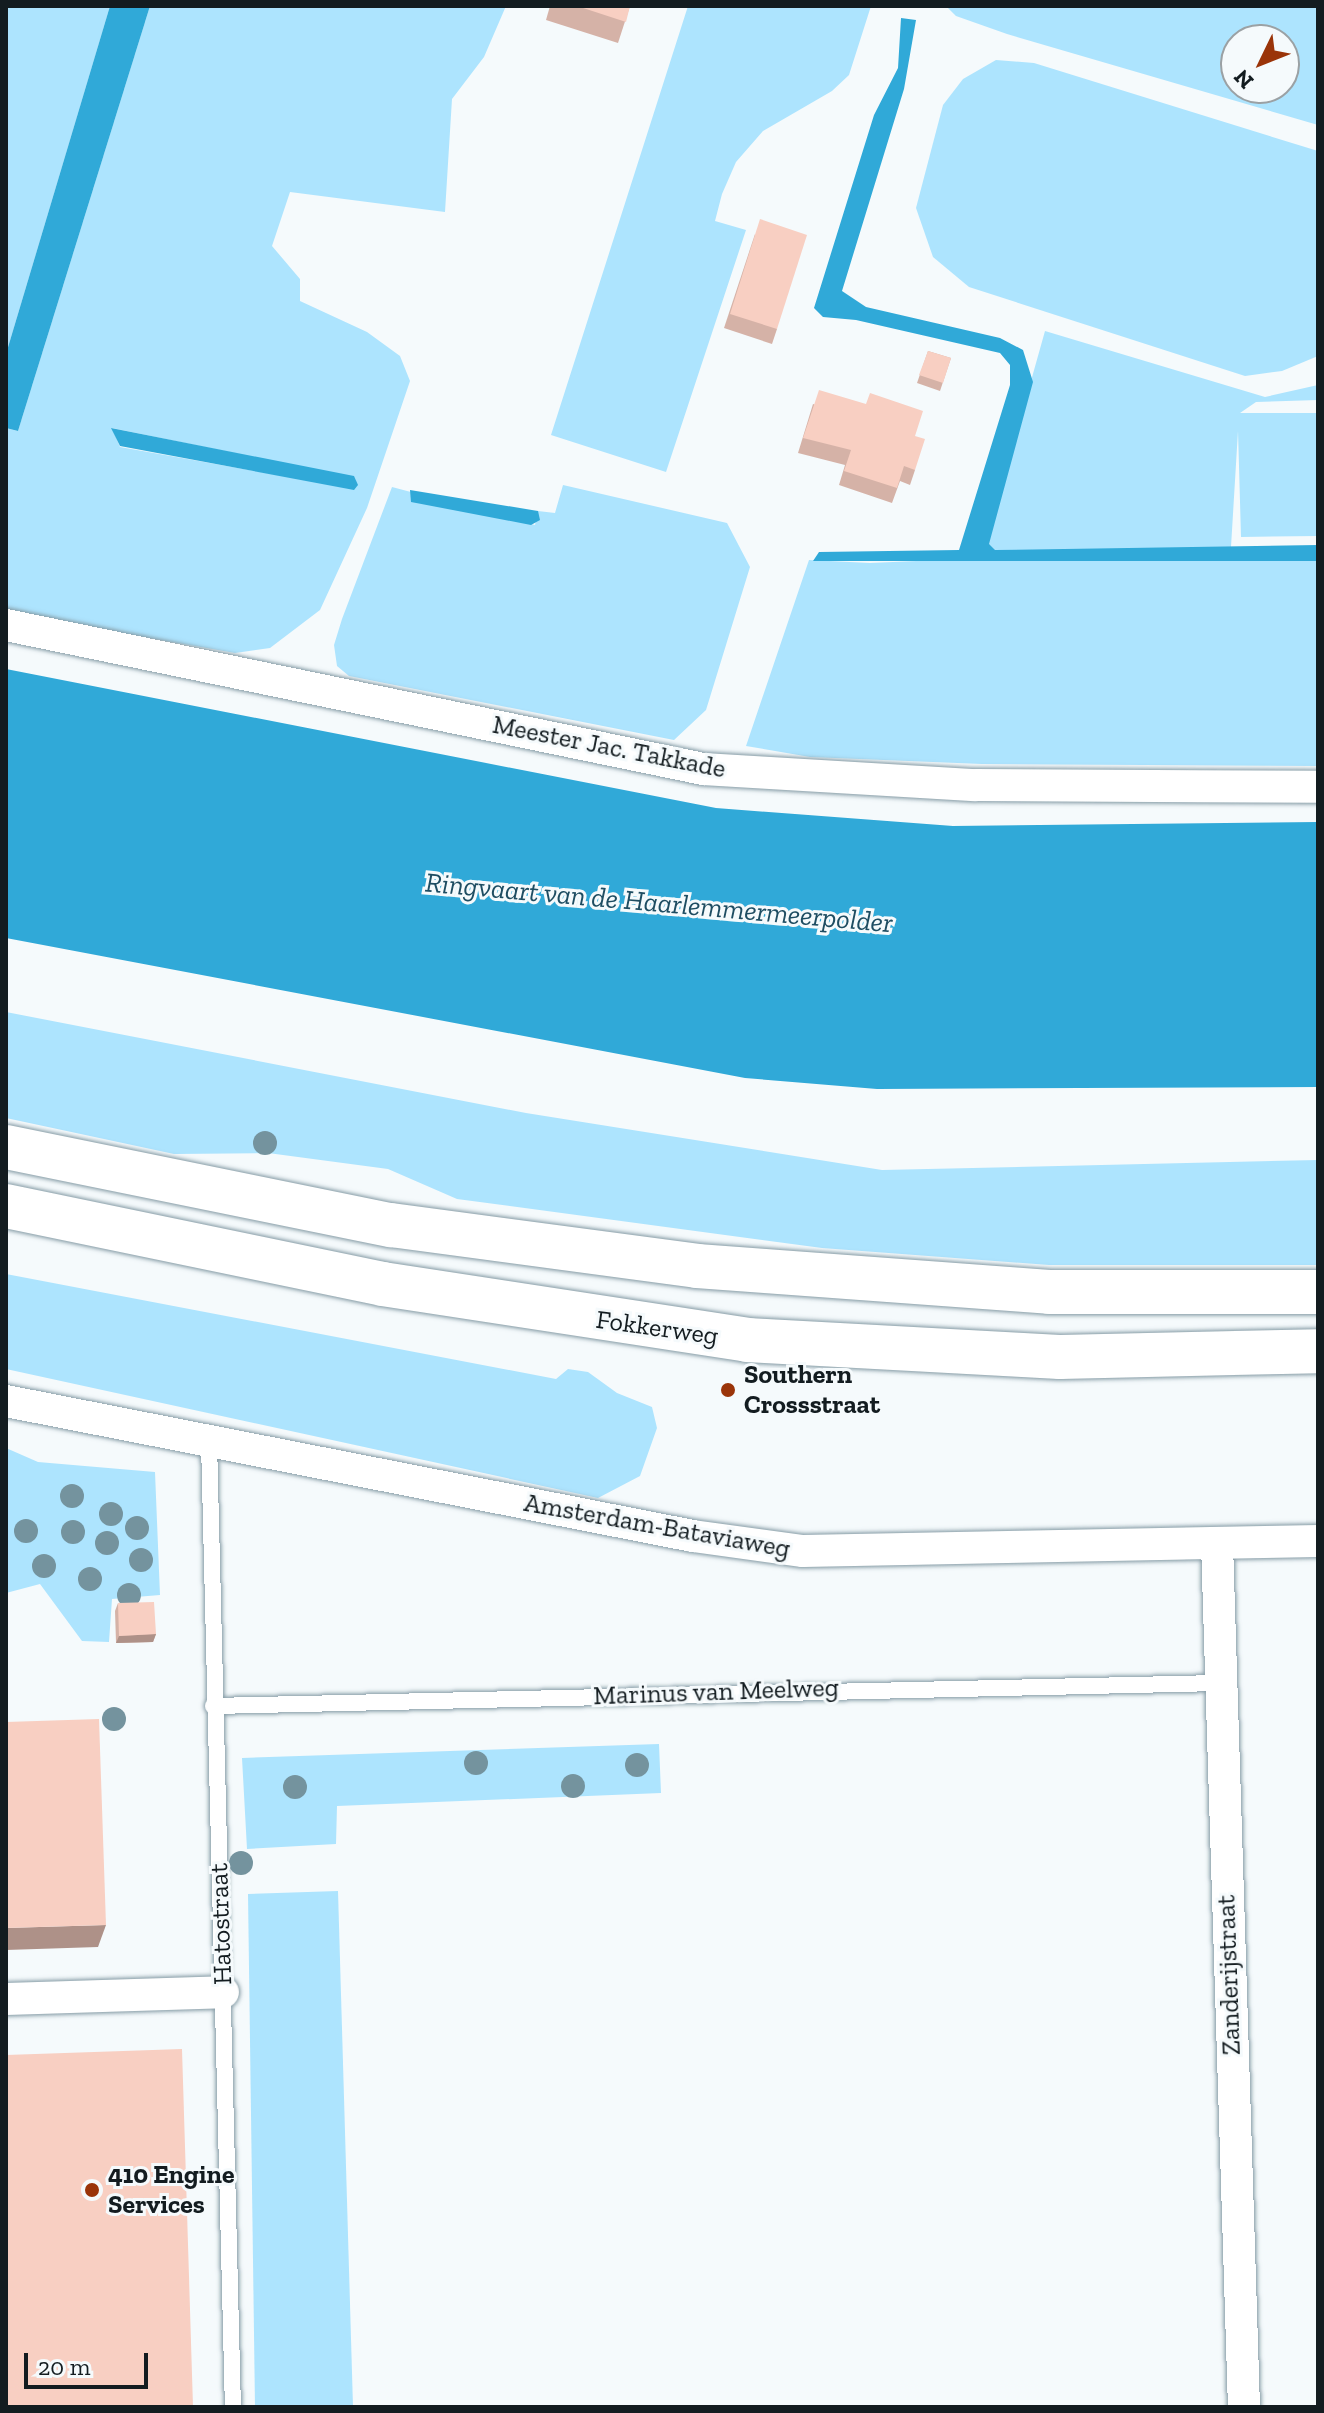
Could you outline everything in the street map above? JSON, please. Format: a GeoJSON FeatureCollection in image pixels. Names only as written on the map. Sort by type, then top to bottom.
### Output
{"type":"FeatureCollection","features":[{"type":"Feature","properties":{"kind":"main road"},"geometry":{"type":"LineString","coordinates":[[6,1147],[391,1225],[697,1266],[1049,1292],[1318,1292]]}},
{"type":"Feature","properties":{"kind":"main road","name":"Fokkerweg"},"geometry":{"type":"LineString","coordinates":[[6,1206],[383,1284],[747,1340],[1060,1357],[1318,1351]]}},
{"type":"Feature","properties":{"kind":"street","name":"Meester Jac. Takkade"},"geometry":{"type":"LineString","coordinates":[[6,625],[703,769],[976,785],[1318,787]]}},
{"type":"Feature","properties":{"kind":"street","name":"Amsterdam-Bataviaweg"},"geometry":{"type":"LineString","coordinates":[[6,1401],[693,1536],[803,1551],[1318,1541]]}},
{"type":"Feature","properties":{"kind":"street","name":"Zanderijstraat"},"geometry":{"type":"LineString","coordinates":[[1217,1544],[1244,2407]]}},
{"type":"Feature","properties":{"kind":"street"},"geometry":{"type":"LineString","coordinates":[[6,1999],[223,1992]]}},
{"type":"Feature","properties":{"kind":"lane","name":"Hatostraat"},"geometry":{"type":"LineString","coordinates":[[209,1442],[213,1706],[233,2407]]}},
{"type":"Feature","properties":{"kind":"lane","name":"Marinus van Meelweg"},"geometry":{"type":"LineString","coordinates":[[213,1706],[1219,1683]]}},
{"type":"Feature","properties":{"kind":"shaded area"},"geometry":{"type":"Polygon","coordinates":[[[6,6],[110,6],[6,354],[6,6]]]}},
{"type":"Feature","properties":{"kind":"shaded area"},"geometry":{"type":"Polygon","coordinates":[[[150,6],[506,6],[484,57],[452,99],[445,212],[290,192],[272,246],[300,279],[300,301],[367,332],[400,356],[410,381],[367,508],[320,610],[270,648],[235,653],[6,613],[6,428],[18,431],[150,6]],[[112,428],[120,447],[356,489],[259,458],[112,428]]]}},
{"type":"Feature","properties":{"kind":"shaded area"},"geometry":{"type":"Polygon","coordinates":[[[688,6],[871,6],[849,75],[832,91],[763,131],[736,162],[722,194],[715,221],[746,230],[666,472],[551,435],[688,6]]]}},
{"type":"Feature","properties":{"kind":"shaded area"},"geometry":{"type":"Polygon","coordinates":[[[946,6],[1318,6],[1318,125],[1246,104],[1300,104],[1300,24],[1220,24],[1220,96],[956,16],[946,6]]]}},
{"type":"Feature","properties":{"kind":"shaded area"},"geometry":{"type":"Polygon","coordinates":[[[996,60],[1034,63],[1318,151],[1318,356],[1282,371],[1245,376],[969,287],[933,257],[916,208],[943,105],[963,79],[996,60]]]}},
{"type":"Feature","properties":{"kind":"shaded area"},"geometry":{"type":"Polygon","coordinates":[[[1045,331],[1265,397],[1318,385],[1318,400],[1256,402],[1240,413],[1318,413],[1318,536],[1241,537],[1238,431],[1231,547],[983,552],[1045,331]]]}},
{"type":"Feature","properties":{"kind":"shaded area"},"geometry":{"type":"Polygon","coordinates":[[[563,485],[727,523],[750,567],[706,710],[674,740],[349,676],[337,666],[334,645],[392,487],[535,525],[538,511],[555,513],[563,485]]]}},
{"type":"Feature","properties":{"kind":"shaded area"},"geometry":{"type":"Polygon","coordinates":[[[986,558],[1318,561],[1318,766],[982,764],[810,757],[746,746],[809,560],[870,563],[986,558]]]}},
{"type":"Feature","properties":{"kind":"shaded area"},"geometry":{"type":"Polygon","coordinates":[[[6,1012],[526,1113],[882,1170],[1318,1160],[1318,1265],[1049,1265],[822,1248],[457,1199],[388,1169],[268,1153],[174,1154],[6,1118],[6,1012]]]}},
{"type":"Feature","properties":{"kind":"shaded area"},"geometry":{"type":"Polygon","coordinates":[[[6,1274],[556,1379],[568,1369],[588,1372],[617,1393],[652,1407],[657,1428],[640,1476],[598,1498],[6,1369],[6,1274]]]}},
{"type":"Feature","properties":{"kind":"shaded area"},"geometry":{"type":"Polygon","coordinates":[[[6,1448],[38,1462],[155,1472],[160,1595],[112,1599],[109,1642],[82,1641],[40,1584],[6,1593],[6,1448]]]}},
{"type":"Feature","properties":{"kind":"shaded area"},"geometry":{"type":"Polygon","coordinates":[[[659,1744],[661,1793],[337,1806],[336,1844],[247,1849],[242,1758],[659,1744]]]}},
{"type":"Feature","properties":{"kind":"shaded area"},"geometry":{"type":"Polygon","coordinates":[[[338,1891],[353,2407],[255,2407],[248,1894],[338,1891]]]}},
{"type":"Feature","properties":{"kind":"water"},"geometry":{"type":"Polygon","coordinates":[[[110,6],[150,6],[18,431],[6,428],[6,354],[110,6]]]}},
{"type":"Feature","properties":{"kind":"water"},"geometry":{"type":"Polygon","coordinates":[[[901,18],[916,20],[904,89],[842,291],[866,307],[1000,338],[1023,350],[1033,382],[989,544],[995,550],[1318,545],[1318,561],[813,561],[819,552],[959,550],[1010,385],[1010,365],[1000,353],[856,320],[823,317],[814,308],[874,115],[898,68],[901,18]]]}},
{"type":"Feature","properties":{"kind":"water"},"geometry":{"type":"Polygon","coordinates":[[[111,428],[354,476],[358,485],[354,490],[120,446],[111,428]]]}},
{"type":"Feature","properties":{"kind":"water"},"geometry":{"type":"Polygon","coordinates":[[[410,490],[538,511],[540,520],[531,525],[411,502],[410,490]]]}},
{"type":"Feature","properties":{"kind":"water","name":"Ringvaart van de Haarlemmermeerpolder"},"geometry":{"type":"Polygon","coordinates":[[[6,669],[716,808],[953,826],[1318,822],[1318,1087],[877,1089],[745,1078],[6,938],[6,669]]]}},
{"type":"Feature","properties":{"kind":"building"},"geometry":{"type":"Polygon","coordinates":[[[577,6],[630,6],[626,22],[577,6]]]}},
{"type":"Feature","properties":{"kind":"building"},"geometry":{"type":"Polygon","coordinates":[[[760,219],[807,235],[777,329],[730,314],[760,219]]]}},
{"type":"Feature","properties":{"kind":"building"},"geometry":{"type":"Polygon","coordinates":[[[928,351],[951,358],[943,383],[919,375],[928,351]]]}},
{"type":"Feature","properties":{"kind":"building"},"geometry":{"type":"Polygon","coordinates":[[[819,390],[866,404],[870,393],[923,411],[915,436],[925,439],[915,470],[904,466],[897,488],[844,471],[851,450],[803,438],[819,390]]]}},
{"type":"Feature","properties":{"kind":"building"},"geometry":{"type":"Polygon","coordinates":[[[154,1602],[156,1634],[119,1636],[118,1603],[154,1602]]]}},
{"type":"Feature","properties":{"kind":"building"},"geometry":{"type":"Polygon","coordinates":[[[99,1719],[106,1925],[6,1928],[6,1722],[99,1719]]]}},
{"type":"Feature","properties":{"kind":"building","name":"410 Engine Services"},"geometry":{"type":"Polygon","coordinates":[[[182,2049],[193,2407],[6,2407],[6,2055],[182,2049]]]}},
{"type":"Feature","properties":{"kind":"place","name":"Southern Crossstraat"},"geometry":{"type":"Point","coordinates":[728,1390]}},
{"type":"Feature","properties":{"kind":"place","name":"410 Engine Services"},"geometry":{"type":"Point","coordinates":[92,2190]}}]}
